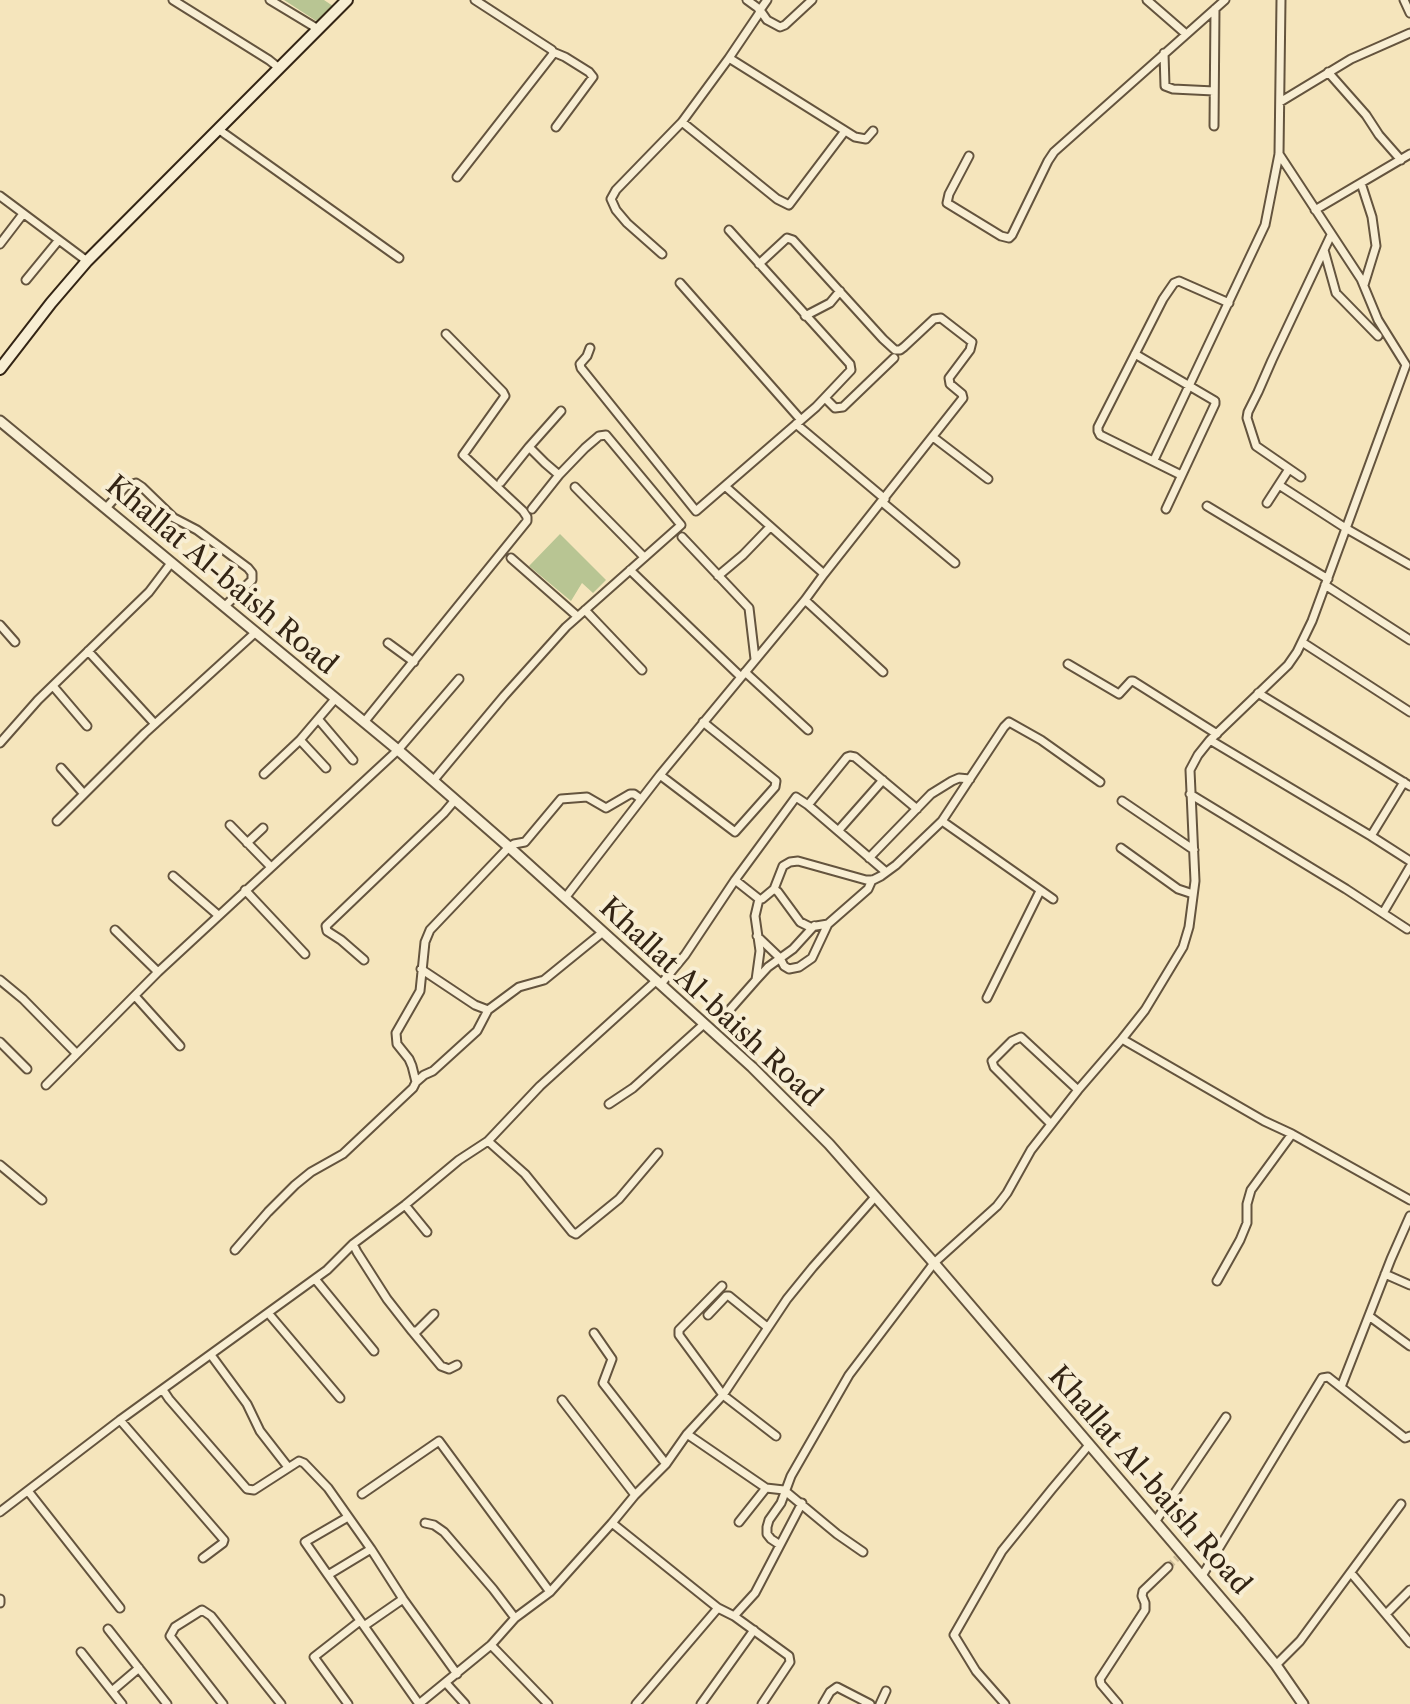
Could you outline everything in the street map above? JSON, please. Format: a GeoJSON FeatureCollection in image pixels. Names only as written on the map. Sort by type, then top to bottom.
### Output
{"type":"FeatureCollection","features":[{"type":"Feature","properties":{"kind":"main road"},"geometry":{"type":"LineString","coordinates":[[0,369],[87,261],[347,0]]}},
{"type":"Feature","properties":{"kind":"street"},"geometry":{"type":"LineString","coordinates":[[173,0],[279,68]]}},
{"type":"Feature","properties":{"kind":"street"},"geometry":{"type":"LineString","coordinates":[[270,0],[318,29]]}},
{"type":"Feature","properties":{"kind":"street"},"geometry":{"type":"LineString","coordinates":[[475,0],[593,77],[556,127]]}},
{"type":"Feature","properties":{"kind":"street"},"geometry":{"type":"LineString","coordinates":[[747,0],[767,20],[780,27],[812,0]]}},
{"type":"Feature","properties":{"kind":"street"},"geometry":{"type":"LineString","coordinates":[[662,254],[627,223],[611,199],[616,190],[682,122],[767,0]]}},
{"type":"Feature","properties":{"kind":"street"},"geometry":{"type":"LineString","coordinates":[[1147,0],[1186,34]]}},
{"type":"Feature","properties":{"kind":"street"},"geometry":{"type":"LineString","coordinates":[[969,156],[947,203],[1009,238],[1051,155],[1225,0]]}},
{"type":"Feature","properties":{"kind":"street"},"geometry":{"type":"LineString","coordinates":[[1154,460],[1265,225],[1279,154],[1281,0]]}},
{"type":"Feature","properties":{"kind":"street"},"geometry":{"type":"LineString","coordinates":[[1404,0],[1410,13]]}},
{"type":"Feature","properties":{"kind":"street"},"geometry":{"type":"LineString","coordinates":[[1214,126],[1215,9]]}},
{"type":"Feature","properties":{"kind":"street"},"geometry":{"type":"LineString","coordinates":[[1280,102],[1372,48],[1410,33]]}},
{"type":"Feature","properties":{"kind":"street"},"geometry":{"type":"LineString","coordinates":[[457,177],[553,52]]}},
{"type":"Feature","properties":{"kind":"street"},"geometry":{"type":"LineString","coordinates":[[1164,53],[1165,86],[1214,91]]}},
{"type":"Feature","properties":{"kind":"street"},"geometry":{"type":"LineString","coordinates":[[729,58],[861,140],[873,131]]}},
{"type":"Feature","properties":{"kind":"street"},"geometry":{"type":"LineString","coordinates":[[1328,72],[1401,160]]}},
{"type":"Feature","properties":{"kind":"street"},"geometry":{"type":"LineString","coordinates":[[682,122],[765,190],[789,205],[845,131]]}},
{"type":"Feature","properties":{"kind":"street"},"geometry":{"type":"LineString","coordinates":[[218,129],[399,258]]}},
{"type":"Feature","properties":{"kind":"street"},"geometry":{"type":"LineString","coordinates":[[780,1545],[767,1534],[769,1520],[849,1375],[934,1263],[997,1206],[1031,1150],[1145,1010],[1183,947],[1195,881],[1190,770],[1210,740],[1288,665],[1302,642],[1408,368],[1378,320],[1364,285],[1279,154]]}},
{"type":"Feature","properties":{"kind":"street"},"geometry":{"type":"LineString","coordinates":[[1315,210],[1410,154]]}},
{"type":"Feature","properties":{"kind":"street"},"geometry":{"type":"LineString","coordinates":[[1361,183],[1372,217],[1376,246],[1364,285]]}},
{"type":"Feature","properties":{"kind":"street"},"geometry":{"type":"LineString","coordinates":[[0,196],[87,261]]}},
{"type":"Feature","properties":{"kind":"street"},"geometry":{"type":"LineString","coordinates":[[0,244],[23,214]]}},
{"type":"Feature","properties":{"kind":"street"},"geometry":{"type":"LineString","coordinates":[[433,781],[577,616],[799,422],[851,370],[729,230]]}},
{"type":"Feature","properties":{"kind":"street"},"geometry":{"type":"LineString","coordinates":[[1301,477],[1256,446],[1247,418],[1331,235]]}},
{"type":"Feature","properties":{"kind":"street"},"geometry":{"type":"LineString","coordinates":[[565,898],[963,398],[950,384],[949,378],[970,350],[972,342],[941,318],[937,317],[904,347],[895,350],[790,238],[759,264]]}},
{"type":"Feature","properties":{"kind":"street"},"geometry":{"type":"LineString","coordinates":[[26,280],[58,241]]}},
{"type":"Feature","properties":{"kind":"street"},"geometry":{"type":"LineString","coordinates":[[1324,250],[1336,293],[1378,336]]}},
{"type":"Feature","properties":{"kind":"street"},"geometry":{"type":"LineString","coordinates":[[1181,475],[1100,435],[1098,431],[1170,286],[1176,281],[1229,303]]}},
{"type":"Feature","properties":{"kind":"street"},"geometry":{"type":"LineString","coordinates":[[680,283],[799,422],[955,563]]}},
{"type":"Feature","properties":{"kind":"street"},"geometry":{"type":"LineString","coordinates":[[805,316],[830,303],[840,291]]}},
{"type":"Feature","properties":{"kind":"street"},"geometry":{"type":"LineString","coordinates":[[365,721],[527,521],[523,511],[463,455],[505,396],[446,334]]}},
{"type":"Feature","properties":{"kind":"street"},"geometry":{"type":"LineString","coordinates":[[590,348],[580,364],[581,368],[696,511]]}},
{"type":"Feature","properties":{"kind":"street"},"geometry":{"type":"LineString","coordinates":[[1135,354],[1191,385],[1213,399],[1215,404],[1166,509]]}},
{"type":"Feature","properties":{"kind":"street"},"geometry":{"type":"LineString","coordinates":[[825,398],[840,409],[894,358]]}},
{"type":"Feature","properties":{"kind":"street"},"geometry":{"type":"LineString","coordinates":[[501,482],[561,411]]}},
{"type":"Feature","properties":{"kind":"street","name":"Khallat Al-baish Road"},"geometry":{"type":"LineString","coordinates":[[0,421],[365,721],[752,1067],[829,1144],[934,1263],[1155,1522],[1180,1556],[1202,1576],[1276,1665],[1303,1704]]}},
{"type":"Feature","properties":{"kind":"street"},"geometry":{"type":"LineString","coordinates":[[532,509],[590,443],[606,435],[681,525]]}},
{"type":"Feature","properties":{"kind":"street"},"geometry":{"type":"LineString","coordinates":[[933,437],[988,479]]}},
{"type":"Feature","properties":{"kind":"street"},"geometry":{"type":"LineString","coordinates":[[529,447],[559,475]]}},
{"type":"Feature","properties":{"kind":"street"},"geometry":{"type":"LineString","coordinates":[[1267,503],[1289,469]]}},
{"type":"Feature","properties":{"kind":"street"},"geometry":{"type":"LineString","coordinates":[[106,508],[126,486],[136,483],[174,518],[197,530],[248,568],[252,580],[225,606]]}},
{"type":"Feature","properties":{"kind":"street"},"geometry":{"type":"LineString","coordinates":[[1279,485],[1410,565]]}},
{"type":"Feature","properties":{"kind":"street"},"geometry":{"type":"LineString","coordinates":[[575,487],[644,557]]}},
{"type":"Feature","properties":{"kind":"street"},"geometry":{"type":"LineString","coordinates":[[726,487],[824,574]]}},
{"type":"Feature","properties":{"kind":"street"},"geometry":{"type":"LineString","coordinates":[[1207,506],[1410,640]]}},
{"type":"Feature","properties":{"kind":"street"},"geometry":{"type":"LineString","coordinates":[[718,576],[770,527]]}},
{"type":"Feature","properties":{"kind":"street"},"geometry":{"type":"LineString","coordinates":[[682,537],[749,608],[755,659]]}},
{"type":"Feature","properties":{"kind":"street"},"geometry":{"type":"LineString","coordinates":[[511,558],[577,616]]}},
{"type":"Feature","properties":{"kind":"street"},"geometry":{"type":"LineString","coordinates":[[0,743],[149,592],[171,563]]}},
{"type":"Feature","properties":{"kind":"street"},"geometry":{"type":"LineString","coordinates":[[630,570],[743,675],[808,730]]}},
{"type":"Feature","properties":{"kind":"street"},"geometry":{"type":"LineString","coordinates":[[805,600],[883,672]]}},
{"type":"Feature","properties":{"kind":"street"},"geometry":{"type":"LineString","coordinates":[[585,610],[642,670]]}},
{"type":"Feature","properties":{"kind":"street"},"geometry":{"type":"LineString","coordinates":[[0,625],[15,642]]}},
{"type":"Feature","properties":{"kind":"street"},"geometry":{"type":"LineString","coordinates":[[57,821],[155,724],[256,632]]}},
{"type":"Feature","properties":{"kind":"street"},"geometry":{"type":"LineString","coordinates":[[1302,642],[1410,712]]}},
{"type":"Feature","properties":{"kind":"street"},"geometry":{"type":"LineString","coordinates":[[388,643],[414,662]]}},
{"type":"Feature","properties":{"kind":"street"},"geometry":{"type":"LineString","coordinates":[[88,651],[155,724]]}},
{"type":"Feature","properties":{"kind":"street"},"geometry":{"type":"LineString","coordinates":[[1068,664],[1119,694],[1133,681],[1217,734]]}},
{"type":"Feature","properties":{"kind":"street"},"geometry":{"type":"LineString","coordinates":[[46,1085],[158,972],[398,750],[459,679]]}},
{"type":"Feature","properties":{"kind":"street"},"geometry":{"type":"LineString","coordinates":[[53,686],[87,726]]}},
{"type":"Feature","properties":{"kind":"street"},"geometry":{"type":"LineString","coordinates":[[1258,693],[1407,784],[1371,836]]}},
{"type":"Feature","properties":{"kind":"street"},"geometry":{"type":"LineString","coordinates":[[264,774],[319,720],[335,699]]}},
{"type":"Feature","properties":{"kind":"street"},"geometry":{"type":"LineString","coordinates":[[319,720],[353,760]]}},
{"type":"Feature","properties":{"kind":"street"},"geometry":{"type":"LineString","coordinates":[[660,775],[735,832],[775,787],[776,781],[703,722]]}},
{"type":"Feature","properties":{"kind":"street"},"geometry":{"type":"LineString","coordinates":[[757,936],[789,969],[799,967],[812,958],[828,924],[864,893],[872,880],[886,872],[942,821],[1009,722],[1041,740],[1100,782]]}},
{"type":"Feature","properties":{"kind":"street"},"geometry":{"type":"LineString","coordinates":[[300,740],[326,768]]}},
{"type":"Feature","properties":{"kind":"street"},"geometry":{"type":"LineString","coordinates":[[1210,740],[1371,836],[1410,864],[1383,913]]}},
{"type":"Feature","properties":{"kind":"street"},"geometry":{"type":"LineString","coordinates":[[808,805],[847,757],[855,757],[917,809]]}},
{"type":"Feature","properties":{"kind":"street"},"geometry":{"type":"LineString","coordinates":[[61,768],[84,794]]}},
{"type":"Feature","properties":{"kind":"street"},"geometry":{"type":"LineString","coordinates":[[869,858],[941,786],[959,778],[970,779]]}},
{"type":"Feature","properties":{"kind":"street"},"geometry":{"type":"LineString","coordinates":[[838,831],[883,780]]}},
{"type":"Feature","properties":{"kind":"street"},"geometry":{"type":"LineString","coordinates":[[416,1082],[409,1059],[397,1044],[396,1033],[420,991],[425,942],[430,930],[509,847],[525,842],[561,799],[587,797],[606,808],[630,794],[641,799]]}},
{"type":"Feature","properties":{"kind":"street"},"geometry":{"type":"LineString","coordinates":[[1190,794],[1407,929]]}},
{"type":"Feature","properties":{"kind":"street"},"geometry":{"type":"LineString","coordinates":[[0,1512],[120,1420],[327,1270],[353,1244],[459,1160],[488,1141],[540,1086],[659,982],[685,955],[793,799],[798,798],[808,805],[886,872]]}},
{"type":"Feature","properties":{"kind":"street"},"geometry":{"type":"LineString","coordinates":[[364,960],[327,931],[326,926],[455,800]]}},
{"type":"Feature","properties":{"kind":"street"},"geometry":{"type":"LineString","coordinates":[[1122,801],[1194,850]]}},
{"type":"Feature","properties":{"kind":"street"},"geometry":{"type":"LineString","coordinates":[[942,821],[1053,899]]}},
{"type":"Feature","properties":{"kind":"street"},"geometry":{"type":"LineString","coordinates":[[230,825],[270,866]]}},
{"type":"Feature","properties":{"kind":"street"},"geometry":{"type":"LineString","coordinates":[[247,843],[263,828]]}},
{"type":"Feature","properties":{"kind":"street"},"geometry":{"type":"LineString","coordinates":[[1121,848],[1178,889],[1193,894]]}},
{"type":"Feature","properties":{"kind":"street"},"geometry":{"type":"LineString","coordinates":[[759,899],[774,889],[783,866],[790,862],[798,861],[872,880]]}},
{"type":"Feature","properties":{"kind":"street"},"geometry":{"type":"LineString","coordinates":[[173,876],[218,915]]}},
{"type":"Feature","properties":{"kind":"street"},"geometry":{"type":"LineString","coordinates":[[735,880],[759,899]]}},
{"type":"Feature","properties":{"kind":"street"},"geometry":{"type":"LineString","coordinates":[[774,889],[800,922],[814,926],[828,924]]}},
{"type":"Feature","properties":{"kind":"street"},"geometry":{"type":"LineString","coordinates":[[245,890],[305,954]]}},
{"type":"Feature","properties":{"kind":"street"},"geometry":{"type":"LineString","coordinates":[[987,998],[1040,891]]}},
{"type":"Feature","properties":{"kind":"street"},"geometry":{"type":"LineString","coordinates":[[756,980],[760,951],[755,916],[759,899]]}},
{"type":"Feature","properties":{"kind":"street"},"geometry":{"type":"LineString","coordinates":[[726,1014],[756,980],[793,949],[814,926]]}},
{"type":"Feature","properties":{"kind":"street"},"geometry":{"type":"LineString","coordinates":[[115,930],[158,972]]}},
{"type":"Feature","properties":{"kind":"street"},"geometry":{"type":"LineString","coordinates":[[235,1250],[295,1185],[343,1154],[403,1099],[416,1082],[433,1071],[477,1031],[488,1010],[519,987],[544,980],[603,932]]}},
{"type":"Feature","properties":{"kind":"street"},"geometry":{"type":"LineString","coordinates":[[421,969],[475,1005],[488,1010]]}},
{"type":"Feature","properties":{"kind":"street"},"geometry":{"type":"LineString","coordinates":[[0,980],[76,1053]]}},
{"type":"Feature","properties":{"kind":"street"},"geometry":{"type":"LineString","coordinates":[[135,996],[180,1046]]}},
{"type":"Feature","properties":{"kind":"street"},"geometry":{"type":"LineString","coordinates":[[609,1104],[633,1088],[704,1024]]}},
{"type":"Feature","properties":{"kind":"street"},"geometry":{"type":"LineString","coordinates":[[1051,1124],[994,1067],[992,1061],[1012,1041],[1021,1037],[1078,1090]]}},
{"type":"Feature","properties":{"kind":"street"},"geometry":{"type":"LineString","coordinates":[[1122,1039],[1410,1200]]}},
{"type":"Feature","properties":{"kind":"street"},"geometry":{"type":"LineString","coordinates":[[0,1042],[27,1069]]}},
{"type":"Feature","properties":{"kind":"street"},"geometry":{"type":"LineString","coordinates":[[1217,1281],[1247,1223],[1251,1190],[1292,1134]]}},
{"type":"Feature","properties":{"kind":"street"},"geometry":{"type":"LineString","coordinates":[[488,1141],[525,1174],[576,1234],[619,1199],[658,1153]]}},
{"type":"Feature","properties":{"kind":"street"},"geometry":{"type":"LineString","coordinates":[[0,1165],[42,1200]]}},
{"type":"Feature","properties":{"kind":"street"},"geometry":{"type":"LineString","coordinates":[[348,1517],[305,1542],[419,1704],[491,1645],[515,1618],[550,1592],[666,1464],[687,1434],[723,1395],[767,1327],[813,1267],[875,1197]]}},
{"type":"Feature","properties":{"kind":"street"},"geometry":{"type":"LineString","coordinates":[[405,1205],[427,1232]]}},
{"type":"Feature","properties":{"kind":"street"},"geometry":{"type":"LineString","coordinates":[[1341,1387],[1410,1216]]}},
{"type":"Feature","properties":{"kind":"street"},"geometry":{"type":"LineString","coordinates":[[353,1244],[387,1299],[441,1366],[449,1369],[457,1365]]}},
{"type":"Feature","properties":{"kind":"street"},"geometry":{"type":"LineString","coordinates":[[1385,1274],[1410,1285]]}},
{"type":"Feature","properties":{"kind":"street"},"geometry":{"type":"LineString","coordinates":[[315,1279],[374,1351]]}},
{"type":"Feature","properties":{"kind":"street"},"geometry":{"type":"LineString","coordinates":[[722,1286],[678,1332],[723,1395],[776,1436]]}},
{"type":"Feature","properties":{"kind":"street"},"geometry":{"type":"LineString","coordinates":[[708,1315],[729,1296],[767,1327]]}},
{"type":"Feature","properties":{"kind":"street"},"geometry":{"type":"LineString","coordinates":[[269,1314],[340,1398]]}},
{"type":"Feature","properties":{"kind":"street"},"geometry":{"type":"LineString","coordinates":[[412,1331],[417,1331],[434,1314]]}},
{"type":"Feature","properties":{"kind":"street"},"geometry":{"type":"LineString","coordinates":[[1369,1316],[1410,1346]]}},
{"type":"Feature","properties":{"kind":"street"},"geometry":{"type":"LineString","coordinates":[[594,1333],[612,1359],[603,1383],[666,1464]]}},
{"type":"Feature","properties":{"kind":"street"},"geometry":{"type":"LineString","coordinates":[[211,1355],[247,1404],[260,1431],[288,1467]]}},
{"type":"Feature","properties":{"kind":"street"},"geometry":{"type":"LineString","coordinates":[[1202,1576],[1322,1378],[1328,1377],[1403,1437],[1410,1436]]}},
{"type":"Feature","properties":{"kind":"street"},"geometry":{"type":"LineString","coordinates":[[163,1390],[247,1489],[254,1490],[302,1461],[328,1488],[457,1674]]}},
{"type":"Feature","properties":{"kind":"street"},"geometry":{"type":"LineString","coordinates":[[562,1400],[635,1495]]}},
{"type":"Feature","properties":{"kind":"street"},"geometry":{"type":"LineString","coordinates":[[1155,1522],[1226,1417]]}},
{"type":"Feature","properties":{"kind":"street"},"geometry":{"type":"LineString","coordinates":[[120,1420],[224,1540],[203,1558]]}},
{"type":"Feature","properties":{"kind":"street"},"geometry":{"type":"LineString","coordinates":[[687,1434],[766,1488],[784,1490],[863,1552]]}},
{"type":"Feature","properties":{"kind":"street"},"geometry":{"type":"LineString","coordinates":[[362,1494],[439,1441],[550,1592]]}},
{"type":"Feature","properties":{"kind":"street"},"geometry":{"type":"LineString","coordinates":[[1005,1704],[976,1671],[955,1638],[955,1630],[1002,1551],[1089,1445]]}},
{"type":"Feature","properties":{"kind":"street"},"geometry":{"type":"LineString","coordinates":[[739,1522],[766,1488]]}},
{"type":"Feature","properties":{"kind":"street"},"geometry":{"type":"LineString","coordinates":[[28,1491],[120,1608]]}},
{"type":"Feature","properties":{"kind":"street"},"geometry":{"type":"LineString","coordinates":[[734,1616],[755,1593],[802,1503]]}},
{"type":"Feature","properties":{"kind":"street"},"geometry":{"type":"LineString","coordinates":[[1276,1665],[1300,1641],[1401,1504]]}},
{"type":"Feature","properties":{"kind":"street"},"geometry":{"type":"LineString","coordinates":[[425,1523],[444,1532],[515,1618]]}},
{"type":"Feature","properties":{"kind":"street"},"geometry":{"type":"LineString","coordinates":[[612,1523],[718,1608],[787,1653],[791,1659],[762,1704]]}},
{"type":"Feature","properties":{"kind":"street"},"geometry":{"type":"LineString","coordinates":[[328,1575],[371,1549]]}},
{"type":"Feature","properties":{"kind":"street"},"geometry":{"type":"LineString","coordinates":[[1118,1704],[1100,1679],[1145,1610],[1143,1591],[1168,1567]]}},
{"type":"Feature","properties":{"kind":"street"},"geometry":{"type":"LineString","coordinates":[[1351,1573],[1410,1643]]}},
{"type":"Feature","properties":{"kind":"street"},"geometry":{"type":"LineString","coordinates":[[1386,1614],[1410,1590]]}},
{"type":"Feature","properties":{"kind":"street"},"geometry":{"type":"LineString","coordinates":[[348,1704],[314,1657],[403,1599]]}},
{"type":"Feature","properties":{"kind":"street"},"geometry":{"type":"LineString","coordinates":[[636,1704],[718,1608]]}},
{"type":"Feature","properties":{"kind":"street"},"geometry":{"type":"LineString","coordinates":[[223,1704],[170,1636],[175,1627],[202,1610],[211,1616],[281,1704]]}},
{"type":"Feature","properties":{"kind":"street"},"geometry":{"type":"LineString","coordinates":[[108,1629],[167,1704]]}},
{"type":"Feature","properties":{"kind":"street"},"geometry":{"type":"LineString","coordinates":[[701,1704],[754,1630]]}},
{"type":"Feature","properties":{"kind":"street"},"geometry":{"type":"LineString","coordinates":[[491,1645],[548,1704]]}},
{"type":"Feature","properties":{"kind":"street"},"geometry":{"type":"LineString","coordinates":[[81,1652],[122,1704]]}},
{"type":"Feature","properties":{"kind":"street"},"geometry":{"type":"LineString","coordinates":[[112,1691],[139,1668]]}},
{"type":"Feature","properties":{"kind":"street"},"geometry":{"type":"LineString","coordinates":[[446,1683],[465,1704]]}},
{"type":"Feature","properties":{"kind":"street"},"geometry":{"type":"LineString","coordinates":[[823,1704],[837,1687],[870,1704]]}},
{"type":"Feature","properties":{"kind":"street"},"geometry":{"type":"LineString","coordinates":[[880,1704],[886,1691]]}},
{"type":"Feature","properties":{"kind":"green space"},"geometry":{"type":"Polygon","coordinates":[[[284,0],[324,0],[333,6],[318,22],[284,0]]]}},
{"type":"Feature","properties":{"kind":"green space"},"geometry":{"type":"Polygon","coordinates":[[[560,534],[606,580],[593,593],[582,583],[571,601],[529,566],[560,534]]]}},
{"type":"Feature","properties":{"kind":"tunnel"},"geometry":{"type":"LineString","coordinates":[[1168,1567],[1177,1558]]}}]}
